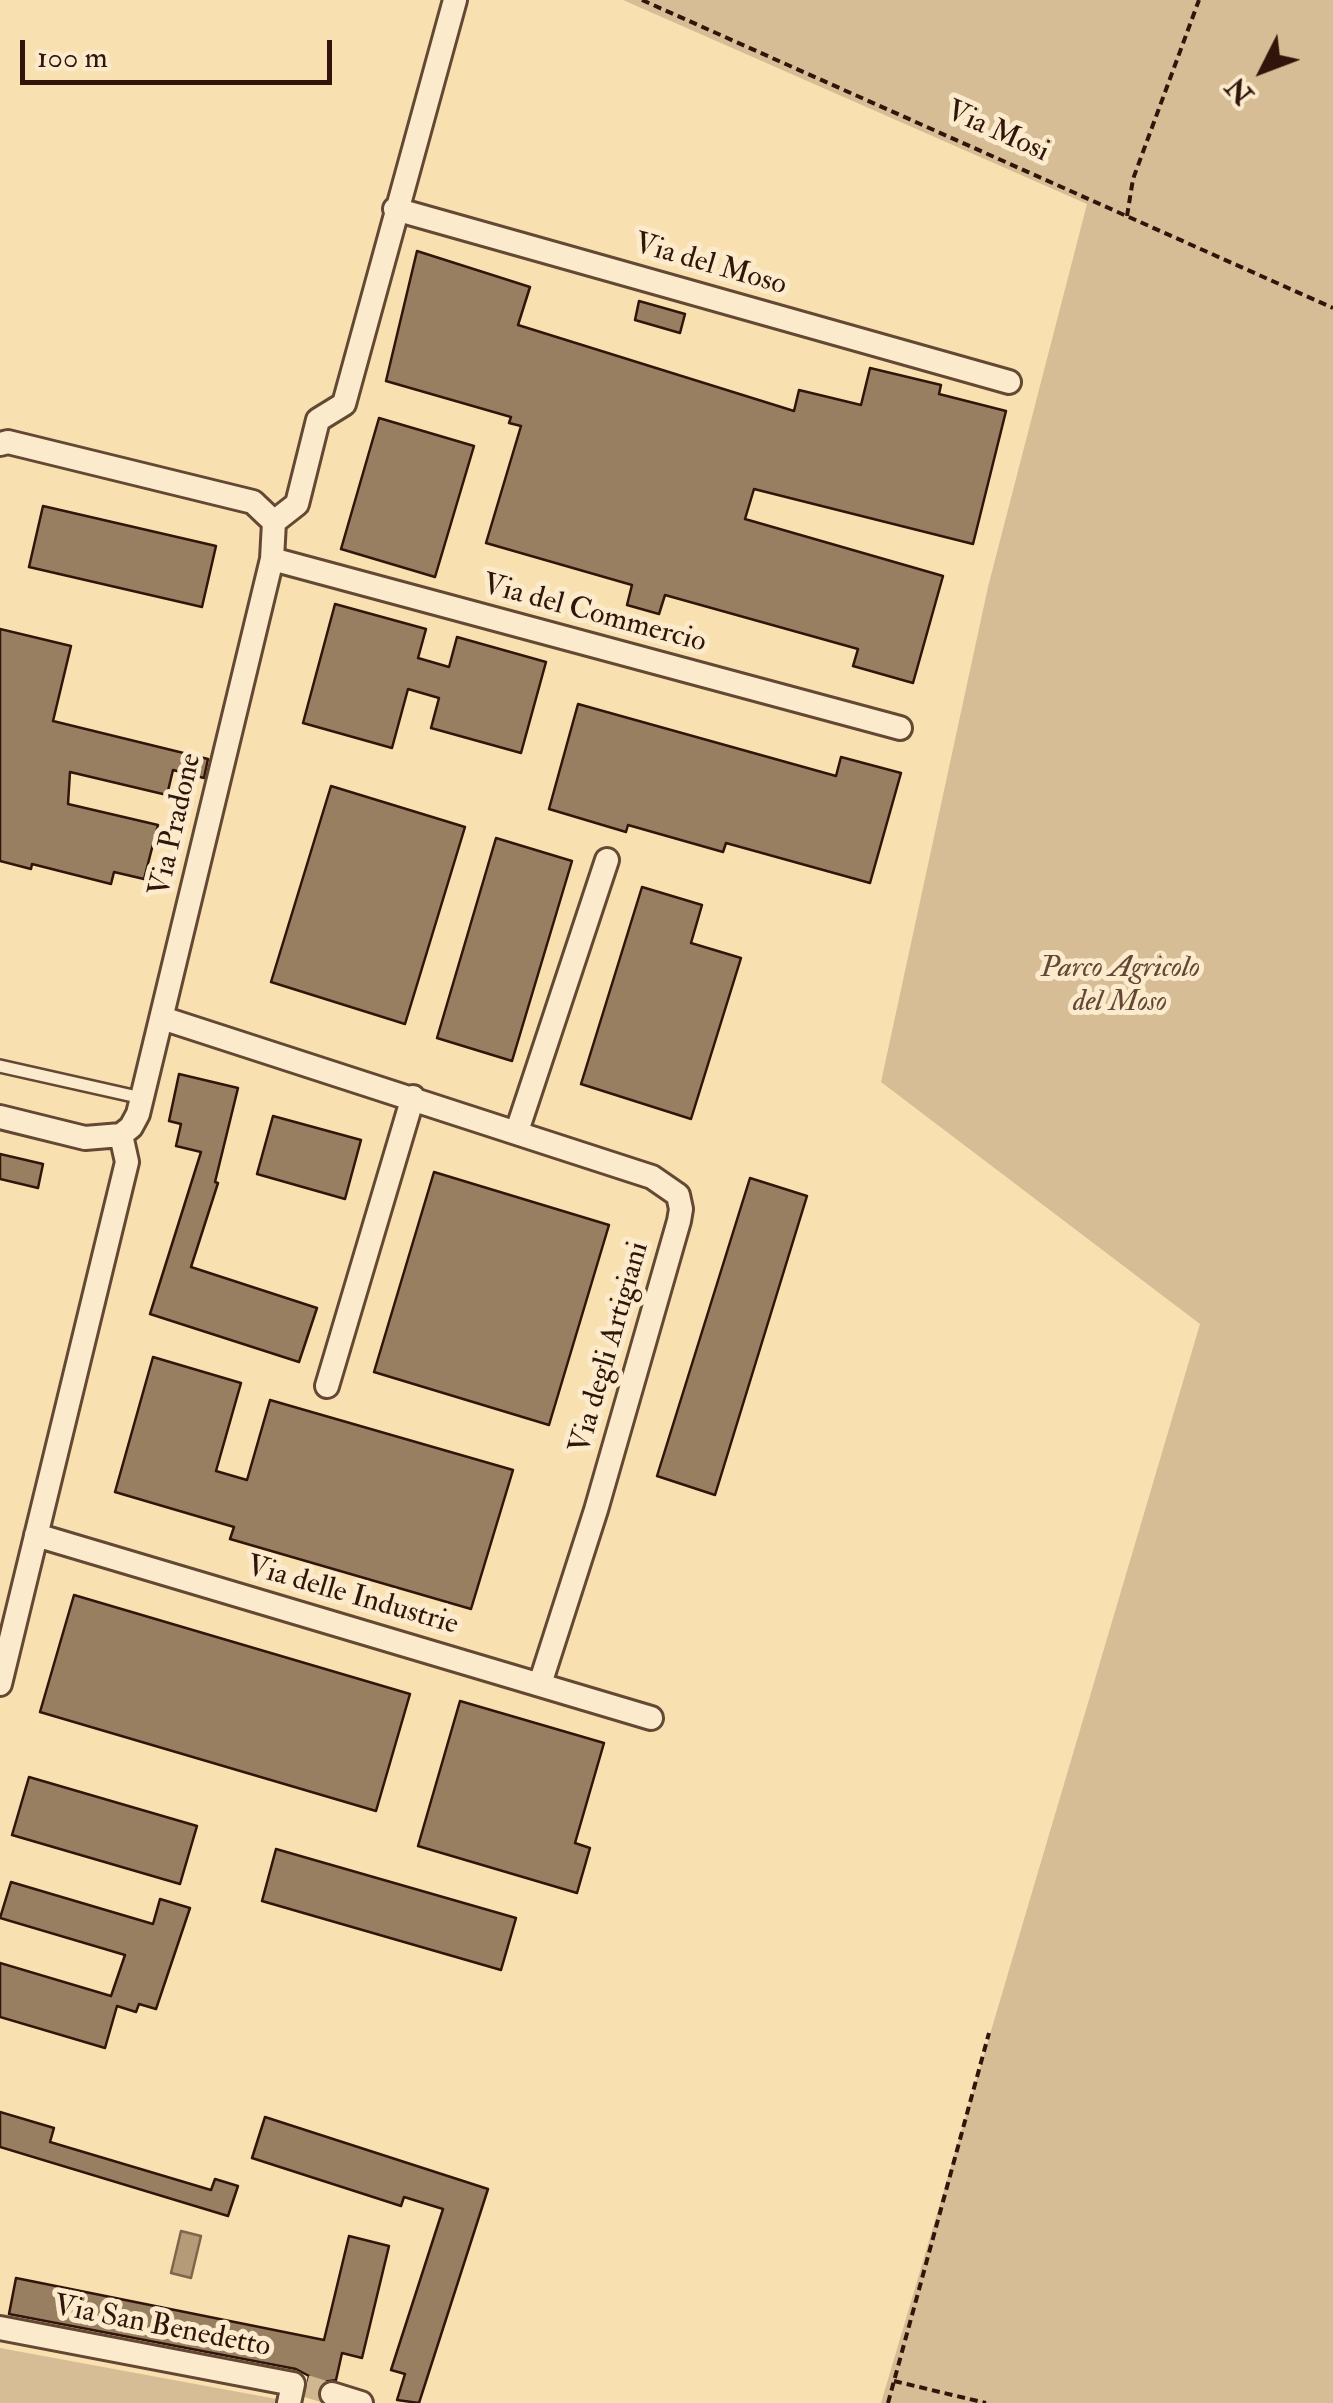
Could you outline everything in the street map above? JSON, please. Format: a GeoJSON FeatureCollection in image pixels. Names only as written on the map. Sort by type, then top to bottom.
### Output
{"type":"FeatureCollection","features":[{"type":"Feature","properties":{"kind":"street"},"geometry":{"type":"LineString","coordinates":[[0,444],[8,442],[253,502],[274,522],[296,504],[318,420],[344,404],[456,0]]}},
{"type":"Feature","properties":{"kind":"street","name":"Via del Moso"},"geometry":{"type":"LineString","coordinates":[[395,210],[1009,382]]}},
{"type":"Feature","properties":{"kind":"street","name":"Via Pradone"},"geometry":{"type":"LineString","coordinates":[[0,1684],[127,1162],[122,1135],[131,1127],[142,1098],[162,1018],[272,559],[274,522]]}},
{"type":"Feature","properties":{"kind":"street","name":"Via del Commercio"},"geometry":{"type":"LineString","coordinates":[[272,559],[900,728]]}},
{"type":"Feature","properties":{"kind":"street"},"geometry":{"type":"LineString","coordinates":[[517,1131],[607,860]]}},
{"type":"Feature","properties":{"kind":"street","name":"Via degli Artigiani"},"geometry":{"type":"LineString","coordinates":[[162,1018],[652,1177],[678,1195],[681,1210],[596,1510],[540,1684]]}},
{"type":"Feature","properties":{"kind":"street"},"geometry":{"type":"LineString","coordinates":[[326,1386],[413,1098]]}},
{"type":"Feature","properties":{"kind":"street"},"geometry":{"type":"LineString","coordinates":[[0,1117],[84,1138],[122,1135]]}},
{"type":"Feature","properties":{"kind":"street","name":"Via delle Industrie"},"geometry":{"type":"LineString","coordinates":[[36,1536],[652,1718]]}},
{"type":"Feature","properties":{"kind":"street","name":"Via San Benedetto"},"geometry":{"type":"LineString","coordinates":[[0,2328],[296,2391]]}},
{"type":"Feature","properties":{"kind":"street"},"geometry":{"type":"LineString","coordinates":[[332,2394],[361,2403]]}},
{"type":"Feature","properties":{"kind":"lane"},"geometry":{"type":"LineString","coordinates":[[0,1066],[142,1098]]}},
{"type":"Feature","properties":{"kind":"path","name":"Via Mosi"},"geometry":{"type":"LineString","coordinates":[[642,0],[1333,308]]}},
{"type":"Feature","properties":{"kind":"path"},"geometry":{"type":"LineString","coordinates":[[1128,216],[1133,179],[1199,0]]}},
{"type":"Feature","properties":{"kind":"path"},"geometry":{"type":"LineString","coordinates":[[888,2403],[989,2033]]}},
{"type":"Feature","properties":{"kind":"path"},"geometry":{"type":"LineString","coordinates":[[894,2381],[986,2403]]}},
{"type":"Feature","properties":{"kind":"green space","name":"Parco Agricolo del Moso"},"geometry":{"type":"Polygon","coordinates":[[[623,0],[1333,0],[1333,2403],[881,2403],[1200,1324],[881,1082],[988,587],[1087,204],[623,0]]]}},
{"type":"Feature","properties":{"kind":"green space"},"geometry":{"type":"Polygon","coordinates":[[[0,2348],[293,2402],[293,2403],[0,2403],[0,2348]]]}},
{"type":"Feature","properties":{"kind":"shaded area"},"geometry":{"type":"Polygon","coordinates":[[[181,2231],[201,2236],[191,2278],[171,2273],[181,2231]]]}},
{"type":"Feature","properties":{"kind":"building"},"geometry":{"type":"Polygon","coordinates":[[[417,251],[530,287],[518,325],[794,411],[799,390],[861,405],[870,368],[941,385],[939,394],[1006,411],[973,544],[754,489],[745,519],[943,576],[913,683],[853,666],[858,649],[665,595],[659,614],[627,605],[632,585],[486,543],[521,426],[509,423],[511,417],[386,381],[417,251]]]}},
{"type":"Feature","properties":{"kind":"building"},"geometry":{"type":"Polygon","coordinates":[[[639,301],[685,314],[680,333],[635,320],[639,301]]]}},
{"type":"Feature","properties":{"kind":"building"},"geometry":{"type":"Polygon","coordinates":[[[379,418],[474,446],[435,577],[341,549],[379,418]]]}},
{"type":"Feature","properties":{"kind":"building"},"geometry":{"type":"Polygon","coordinates":[[[43,506],[216,546],[202,607],[29,567],[43,506]]]}},
{"type":"Feature","properties":{"kind":"building"},"geometry":{"type":"Polygon","coordinates":[[[335,604],[426,629],[418,658],[449,667],[457,637],[546,662],[521,753],[431,728],[439,698],[408,689],[392,748],[303,723],[335,604]]]}},
{"type":"Feature","properties":{"kind":"building"},"geometry":{"type":"Polygon","coordinates":[[[0,629],[71,646],[53,721],[208,759],[204,778],[173,770],[167,795],[70,772],[68,804],[158,825],[144,879],[114,872],[111,884],[32,864],[31,869],[0,861],[0,629]]]}},
{"type":"Feature","properties":{"kind":"building"},"geometry":{"type":"Polygon","coordinates":[[[578,704],[836,776],[841,757],[901,773],[870,883],[726,843],[723,852],[628,825],[626,832],[549,809],[578,704]]]}},
{"type":"Feature","properties":{"kind":"building"},"geometry":{"type":"Polygon","coordinates":[[[331,786],[465,827],[405,1024],[271,982],[331,786]]]}},
{"type":"Feature","properties":{"kind":"building"},"geometry":{"type":"Polygon","coordinates":[[[496,838],[572,861],[512,1061],[437,1038],[496,838]]]}},
{"type":"Feature","properties":{"kind":"building"},"geometry":{"type":"Polygon","coordinates":[[[642,887],[702,905],[691,943],[741,958],[691,1119],[581,1084],[642,887]]]}},
{"type":"Feature","properties":{"kind":"building"},"geometry":{"type":"Polygon","coordinates":[[[179,1074],[238,1088],[215,1182],[218,1183],[191,1267],[317,1308],[299,1362],[150,1314],[201,1152],[176,1146],[181,1124],[169,1121],[179,1074]]]}},
{"type":"Feature","properties":{"kind":"building"},"geometry":{"type":"Polygon","coordinates":[[[273,1116],[361,1140],[345,1199],[257,1174],[273,1116]]]}},
{"type":"Feature","properties":{"kind":"building"},"geometry":{"type":"Polygon","coordinates":[[[0,1154],[43,1164],[38,1188],[0,1179],[0,1154]]]}},
{"type":"Feature","properties":{"kind":"building"},"geometry":{"type":"Polygon","coordinates":[[[434,1172],[609,1225],[549,1425],[374,1372],[434,1172]]]}},
{"type":"Feature","properties":{"kind":"building"},"geometry":{"type":"Polygon","coordinates":[[[750,1178],[807,1196],[715,1495],[657,1476],[750,1178]]]}},
{"type":"Feature","properties":{"kind":"building"},"geometry":{"type":"Polygon","coordinates":[[[153,1357],[241,1383],[216,1471],[247,1480],[270,1400],[513,1470],[471,1609],[230,1539],[234,1527],[115,1492],[153,1357]]]}},
{"type":"Feature","properties":{"kind":"building"},"geometry":{"type":"Polygon","coordinates":[[[74,1595],[410,1694],[376,1811],[40,1712],[74,1595]]]}},
{"type":"Feature","properties":{"kind":"building"},"geometry":{"type":"Polygon","coordinates":[[[460,1701],[604,1743],[575,1843],[590,1848],[577,1893],[418,1846],[460,1701]]]}},
{"type":"Feature","properties":{"kind":"building"},"geometry":{"type":"Polygon","coordinates":[[[29,1777],[197,1826],[180,1884],[12,1835],[29,1777]]]}},
{"type":"Feature","properties":{"kind":"building"},"geometry":{"type":"Polygon","coordinates":[[[276,1849],[516,1918],[501,1970],[262,1901],[276,1849]]]}},
{"type":"Feature","properties":{"kind":"building"},"geometry":{"type":"Polygon","coordinates":[[[11,1882],[153,1924],[160,1899],[190,1908],[156,2009],[139,2004],[136,2012],[117,2006],[105,2048],[0,2017],[0,1963],[111,1996],[125,1955],[0,1918],[11,1882]]]}},
{"type":"Feature","properties":{"kind":"building"},"geometry":{"type":"Polygon","coordinates":[[[0,2112],[54,2128],[50,2142],[211,2190],[215,2179],[238,2186],[228,2216],[0,2147],[0,2112]]]}},
{"type":"Feature","properties":{"kind":"building"},"geometry":{"type":"Polygon","coordinates":[[[265,2117],[488,2189],[419,2403],[397,2400],[405,2374],[391,2370],[443,2209],[404,2197],[401,2206],[252,2158],[265,2117]]]}},
{"type":"Feature","properties":{"kind":"building"},"geometry":{"type":"Polygon","coordinates":[[[349,2236],[389,2246],[362,2358],[342,2353],[336,2380],[323,2382],[317,2396],[306,2393],[309,2376],[296,2369],[9,2314],[16,2278],[324,2340],[349,2236]]]}},
{"type":"Feature","properties":{"kind":"tunnel"},"geometry":{"type":"LineString","coordinates":[[306,2386],[332,2394]]}}]}
